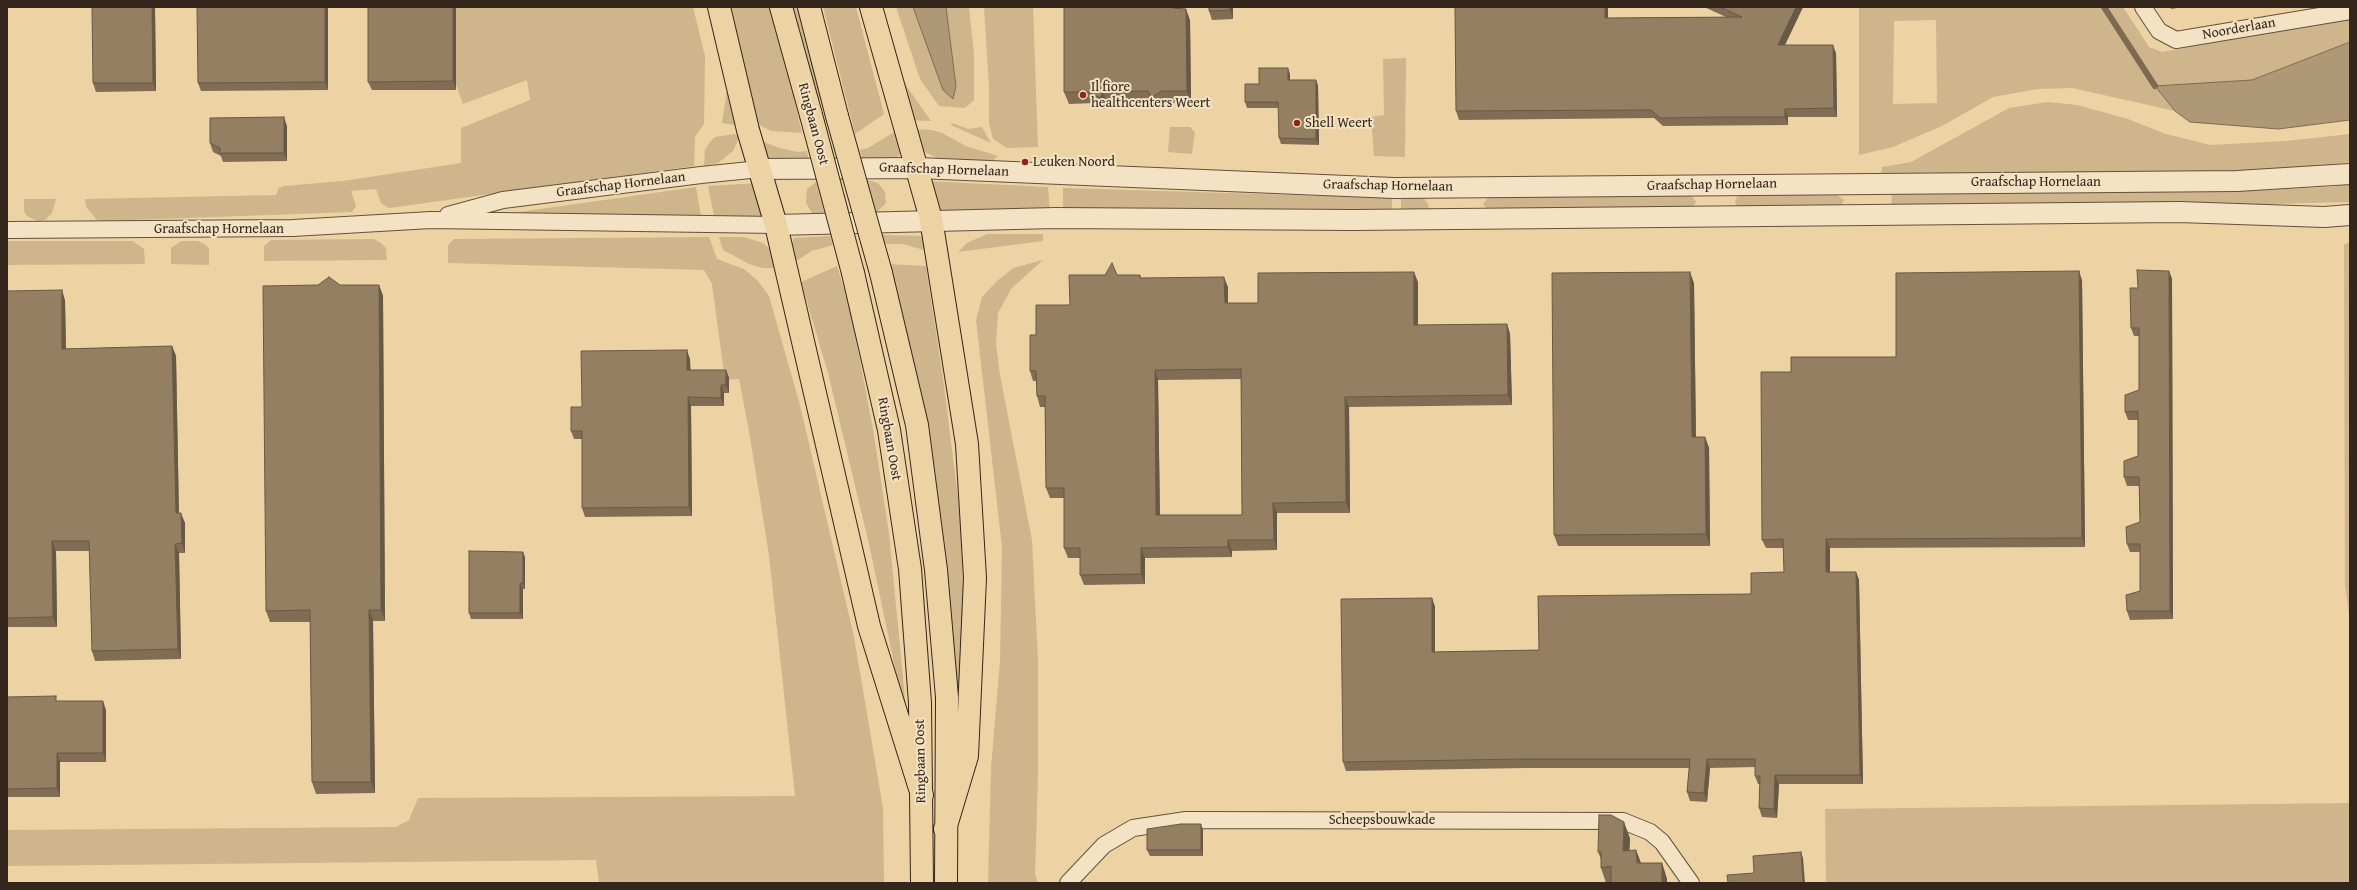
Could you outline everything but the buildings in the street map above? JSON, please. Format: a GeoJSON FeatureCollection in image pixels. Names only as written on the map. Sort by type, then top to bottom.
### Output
{"type":"FeatureCollection","features":[{"type":"Feature","properties":{"kind":"main road"},"geometry":{"type":"LineString","coordinates":[[719,7],[748,130],[776,225],[869,626],[922,795]]}},
{"type":"Feature","properties":{"kind":"main road","name":"Ringbaan Oost"},"geometry":{"type":"LineString","coordinates":[[781,7],[853,273],[889,430],[910,569],[920,703],[922,883]]}},
{"type":"Feature","properties":{"kind":"main road","name":"Ringbaan Oost"},"geometry":{"type":"LineString","coordinates":[[808,7],[881,273],[917,425],[936,570],[947,697],[945,829],[946,883]]}},
{"type":"Feature","properties":{"kind":"main road"},"geometry":{"type":"LineString","coordinates":[[871,7],[918,168],[931,219],[967,444],[975,578],[967,756],[945,829]]}},
{"type":"Feature","properties":{"kind":"street","name":"Noorderlaan"},"geometry":{"type":"LineString","coordinates":[[2143,7],[2159,31],[2176,40],[2350,11]]}},
{"type":"Feature","properties":{"kind":"street","name":"Graafschap Hornelaan"},"geometry":{"type":"LineString","coordinates":[[431,220],[503,200],[701,175],[760,170],[918,168],[1397,188],[2237,181],[2350,174]]}},
{"type":"Feature","properties":{"kind":"street","name":"Graafschap Hornelaan"},"geometry":{"type":"LineString","coordinates":[[7,230],[293,228],[431,220],[776,225],[931,219],[1055,218],[1353,220],[2179,212],[2324,217],[2350,215]]}},
{"type":"Feature","properties":{"kind":"street","name":"Scheepsbouwkade"},"geometry":{"type":"LineString","coordinates":[[1068,883],[1104,845],[1133,828],[1186,820],[1210,820],[1623,821],[1650,832],[1662,842],[1691,883]]}},
{"type":"Feature","properties":{"kind":"shaded area"},"geometry":{"type":"Polygon","coordinates":[[[454,7],[693,7],[705,56],[704,124],[695,137],[694,166],[389,208],[381,203],[376,189],[351,191],[356,206],[352,212],[103,221],[97,220],[86,207],[85,199],[276,195],[279,188],[284,186],[343,181],[461,163],[461,128],[530,100],[527,80],[463,104],[455,82],[454,7]]]}},
{"type":"Feature","properties":{"kind":"shaded area"},"geometry":{"type":"Polygon","coordinates":[[[726,7],[773,7],[802,133],[771,131],[761,126],[752,115],[726,7]]]}},
{"type":"Feature","properties":{"kind":"shaded area"},"geometry":{"type":"Polygon","coordinates":[[[791,7],[798,7],[822,99],[818,100],[791,7]]]}},
{"type":"Feature","properties":{"kind":"shaded area"},"geometry":{"type":"Polygon","coordinates":[[[823,7],[856,7],[884,114],[855,134],[823,7]]]}},
{"type":"Feature","properties":{"kind":"shaded area"},"geometry":{"type":"Polygon","coordinates":[[[896,7],[913,7],[943,90],[953,99],[956,86],[946,7],[969,7],[974,54],[974,100],[965,108],[939,106],[920,79],[896,7]]]}},
{"type":"Feature","properties":{"kind":"shaded area"},"geometry":{"type":"Polygon","coordinates":[[[913,7],[946,7],[956,86],[953,99],[943,90],[913,7]]]}},
{"type":"Feature","properties":{"kind":"shaded area"},"geometry":{"type":"Polygon","coordinates":[[[984,7],[1033,7],[1038,147],[1007,148],[993,139],[989,123],[989,86],[984,7]]]}},
{"type":"Feature","properties":{"kind":"shaded area"},"geometry":{"type":"Polygon","coordinates":[[[1859,7],[2123,7],[2149,47],[2162,52],[2350,18],[2350,42],[2252,80],[2155,86],[2175,111],[2072,88],[2038,89],[1993,97],[1942,126],[1893,147],[1859,155],[1859,7]],[[1936,20],[1894,21],[1893,104],[1937,103],[1936,20]]]}},
{"type":"Feature","properties":{"kind":"shaded area"},"geometry":{"type":"Polygon","coordinates":[[[2350,42],[2350,120],[2278,129],[2190,122],[2175,111],[2155,86],[2252,80],[2350,42]]]}},
{"type":"Feature","properties":{"kind":"shaded area"},"geometry":{"type":"Polygon","coordinates":[[[1406,58],[1405,157],[1374,156],[1371,117],[1384,115],[1383,59],[1406,58]]]}},
{"type":"Feature","properties":{"kind":"shaded area"},"geometry":{"type":"Polygon","coordinates":[[[891,64],[931,121],[906,120],[891,64]]]}},
{"type":"Feature","properties":{"kind":"shaded area"},"geometry":{"type":"Polygon","coordinates":[[[730,70],[741,126],[722,123],[730,70]]]}},
{"type":"Feature","properties":{"kind":"shaded area"},"geometry":{"type":"Polygon","coordinates":[[[2048,102],[2077,105],[2128,119],[2166,134],[2210,145],[2286,141],[2350,134],[2350,162],[2299,170],[2177,174],[1881,174],[1882,167],[1911,162],[2009,108],[2048,102]]]}},
{"type":"Feature","properties":{"kind":"shaded area"},"geometry":{"type":"Polygon","coordinates":[[[952,123],[968,129],[982,127],[991,143],[951,125],[952,123]]]}},
{"type":"Feature","properties":{"kind":"shaded area"},"geometry":{"type":"Polygon","coordinates":[[[1170,127],[1190,127],[1195,132],[1192,154],[1168,152],[1170,127]]]}},
{"type":"Feature","properties":{"kind":"shaded area"},"geometry":{"type":"Polygon","coordinates":[[[910,129],[932,130],[942,133],[966,146],[998,156],[990,163],[941,160],[921,150],[910,129]]]}},
{"type":"Feature","properties":{"kind":"shaded area"},"geometry":{"type":"Polygon","coordinates":[[[896,131],[901,152],[897,158],[863,161],[860,150],[868,148],[896,131]]]}},
{"type":"Feature","properties":{"kind":"shaded area"},"geometry":{"type":"Polygon","coordinates":[[[734,134],[740,136],[733,151],[718,163],[704,166],[705,150],[710,142],[715,137],[734,134]]]}},
{"type":"Feature","properties":{"kind":"shaded area"},"geometry":{"type":"Polygon","coordinates":[[[761,141],[780,148],[798,152],[807,151],[809,161],[772,161],[764,152],[761,141]]]}},
{"type":"Feature","properties":{"kind":"shaded area"},"geometry":{"type":"Polygon","coordinates":[[[867,180],[878,183],[885,192],[886,203],[876,213],[867,180]]]}},
{"type":"Feature","properties":{"kind":"shaded area"},"geometry":{"type":"Polygon","coordinates":[[[925,181],[1048,187],[1050,214],[936,214],[925,181]]]}},
{"type":"Feature","properties":{"kind":"shaded area"},"geometry":{"type":"Polygon","coordinates":[[[816,182],[825,216],[812,213],[806,203],[807,189],[816,182]]]}},
{"type":"Feature","properties":{"kind":"shaded area"},"geometry":{"type":"Polygon","coordinates":[[[759,183],[766,216],[714,216],[708,186],[759,183]]]}},
{"type":"Feature","properties":{"kind":"shaded area"},"geometry":{"type":"Polygon","coordinates":[[[2350,184],[2350,202],[1891,207],[1892,193],[2236,191],[2330,187],[2350,184]]]}},
{"type":"Feature","properties":{"kind":"shaded area"},"geometry":{"type":"Polygon","coordinates":[[[696,187],[701,216],[477,218],[696,187]]]}},
{"type":"Feature","properties":{"kind":"shaded area"},"geometry":{"type":"Polygon","coordinates":[[[1063,188],[1392,198],[1392,211],[1063,214],[1063,188]]]}},
{"type":"Feature","properties":{"kind":"shaded area"},"geometry":{"type":"Polygon","coordinates":[[[1836,194],[1844,200],[1842,204],[1837,207],[1741,208],[1737,206],[1735,202],[1737,197],[1741,195],[1836,194]]]}},
{"type":"Feature","properties":{"kind":"shaded area"},"geometry":{"type":"Polygon","coordinates":[[[1691,195],[1696,202],[1692,208],[1488,210],[1483,204],[1488,198],[1691,195]]]}},
{"type":"Feature","properties":{"kind":"shaded area"},"geometry":{"type":"Polygon","coordinates":[[[1401,198],[1424,198],[1429,206],[1427,209],[1401,211],[1401,198]]]}},
{"type":"Feature","properties":{"kind":"shaded area"},"geometry":{"type":"Polygon","coordinates":[[[24,199],[56,199],[52,213],[45,220],[38,221],[27,216],[24,211],[24,199]]]}},
{"type":"Feature","properties":{"kind":"shaded area"},"geometry":{"type":"Polygon","coordinates":[[[987,234],[1043,234],[1043,241],[958,252],[967,243],[987,234]]]}},
{"type":"Feature","properties":{"kind":"shaded area"},"geometry":{"type":"Polygon","coordinates":[[[882,235],[925,236],[931,252],[903,244],[885,244],[882,235]]]}},
{"type":"Feature","properties":{"kind":"shaded area"},"geometry":{"type":"Polygon","coordinates":[[[830,236],[833,245],[812,251],[796,261],[791,246],[794,238],[830,236]]]}},
{"type":"Feature","properties":{"kind":"shaded area"},"geometry":{"type":"Polygon","coordinates":[[[709,237],[717,259],[744,269],[758,281],[769,296],[800,405],[854,637],[883,808],[884,883],[599,883],[596,860],[7,866],[7,830],[396,827],[409,820],[418,798],[795,796],[769,555],[749,431],[739,379],[725,380],[712,284],[704,270],[448,263],[448,245],[454,239],[709,237]]]}},
{"type":"Feature","properties":{"kind":"shaded area"},"geometry":{"type":"Polygon","coordinates":[[[719,237],[744,237],[763,243],[771,250],[783,268],[763,268],[749,264],[723,250],[719,237]]]}},
{"type":"Feature","properties":{"kind":"shaded area"},"geometry":{"type":"Polygon","coordinates":[[[374,239],[386,248],[387,260],[264,261],[264,246],[271,240],[374,239]]]}},
{"type":"Feature","properties":{"kind":"shaded area"},"geometry":{"type":"Polygon","coordinates":[[[7,241],[133,241],[144,249],[145,264],[7,265],[7,241]]]}},
{"type":"Feature","properties":{"kind":"shaded area"},"geometry":{"type":"Polygon","coordinates":[[[181,241],[198,241],[209,248],[209,265],[171,264],[171,248],[181,241]]]}},
{"type":"Feature","properties":{"kind":"shaded area"},"geometry":{"type":"Polygon","coordinates":[[[2350,243],[2350,624],[2345,584],[2344,244],[2350,243]]]}},
{"type":"Feature","properties":{"kind":"shaded area"},"geometry":{"type":"Polygon","coordinates":[[[1043,260],[1011,289],[998,313],[996,344],[1000,375],[1032,540],[1038,661],[1038,776],[1035,874],[1038,883],[988,883],[991,768],[1000,661],[1002,547],[976,320],[982,297],[997,281],[1013,268],[1043,260]]]}},
{"type":"Feature","properties":{"kind":"shaded area"},"geometry":{"type":"Polygon","coordinates":[[[887,264],[926,266],[943,378],[960,513],[964,606],[957,770],[887,264]]]}},
{"type":"Feature","properties":{"kind":"shaded area"},"geometry":{"type":"Polygon","coordinates":[[[837,266],[850,308],[873,429],[889,533],[908,729],[869,544],[828,373],[801,282],[837,266]]]}},
{"type":"Feature","properties":{"kind":"shaded area"},"geometry":{"type":"Polygon","coordinates":[[[2350,803],[2350,883],[1826,883],[1825,809],[2350,803]]]}},
{"type":"Feature","properties":{"kind":"waterway"},"geometry":{"type":"LineString","coordinates":[[2104,7],[2155,86]]}},
{"type":"Feature","properties":{"kind":"place","name":"Il fiore healthcenters Weert"},"geometry":{"type":"Point","coordinates":[1083,95]}},
{"type":"Feature","properties":{"kind":"place","name":"Shell Weert"},"geometry":{"type":"Point","coordinates":[1297,123]}},
{"type":"Feature","properties":{"kind":"place","name":"Leuken Noord"},"geometry":{"type":"Point","coordinates":[1025,162]}}]}
